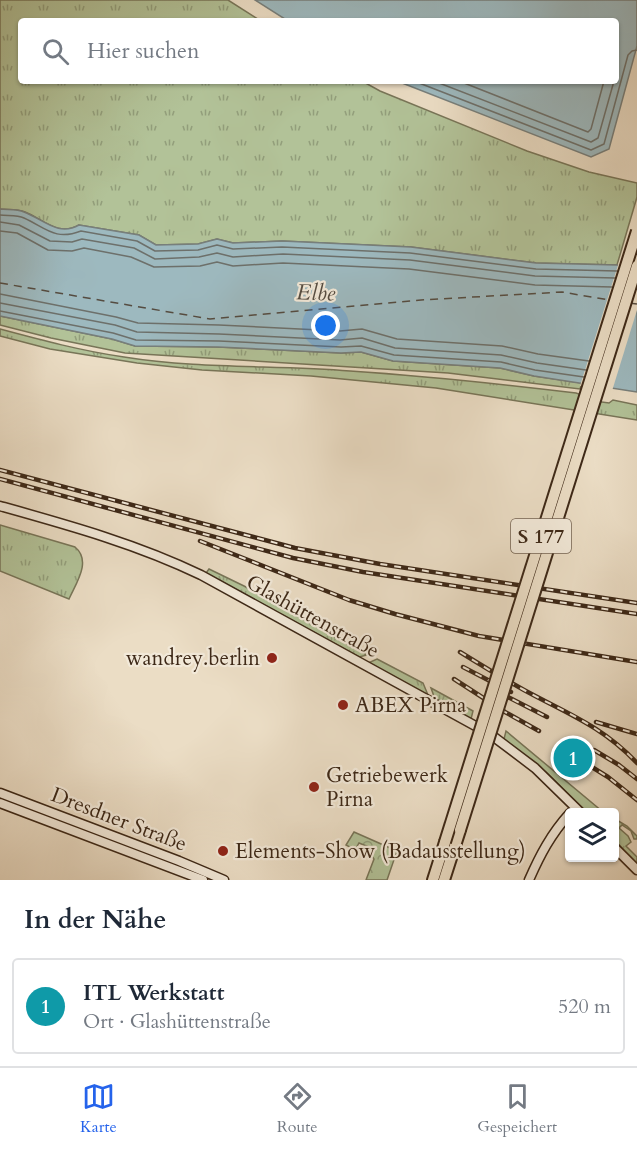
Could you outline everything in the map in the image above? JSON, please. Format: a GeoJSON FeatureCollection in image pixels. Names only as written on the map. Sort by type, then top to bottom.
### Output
{"type":"FeatureCollection","features":[{"type":"Feature","properties":{"kind":"highway","name":"S 177"},"geometry":{"type":"LineString","coordinates":[[433,880],[637,231]]}},
{"type":"Feature","properties":{"kind":"highway","name":"S 177"},"geometry":{"type":"LineString","coordinates":[[444,880],[637,266]]}},
{"type":"Feature","properties":{"kind":"street","name":"Glashüttenstraße"},"geometry":{"type":"LineString","coordinates":[[0,506],[129,544],[201,575],[489,734],[535,768],[571,808]]}},
{"type":"Feature","properties":{"kind":"street","name":"Dresdner Straße"},"geometry":{"type":"LineString","coordinates":[[0,793],[224,880]]}},
{"type":"Feature","properties":{"kind":"street","name":"Dresdner Straße"},"geometry":{"type":"LineString","coordinates":[[0,803],[203,880]]}},
{"type":"Feature","properties":{"kind":"street"},"geometry":{"type":"LineString","coordinates":[[529,880],[545,846],[565,822]]}},
{"type":"Feature","properties":{"kind":"street"},"geometry":{"type":"LineString","coordinates":[[619,851],[637,870]]}},
{"type":"Feature","properties":{"kind":"green space"},"geometry":{"type":"Polygon","coordinates":[[[0,0],[228,0],[256,18],[18,18],[18,84],[367,84],[527,151],[589,172],[637,183],[637,197],[617,265],[536,263],[411,247],[282,241],[233,243],[217,239],[198,244],[156,245],[139,235],[79,225],[64,229],[57,228],[25,212],[0,209],[0,0]]]}},
{"type":"Feature","properties":{"kind":"green space"},"geometry":{"type":"Polygon","coordinates":[[[0,316],[112,339],[135,346],[361,352],[393,361],[500,368],[582,383],[580,389],[448,373],[125,353],[0,325],[0,316]]]}},
{"type":"Feature","properties":{"kind":"green space"},"geometry":{"type":"Polygon","coordinates":[[[0,329],[108,355],[152,361],[378,373],[576,393],[579,394],[580,399],[609,403],[613,400],[637,405],[637,420],[436,388],[137,363],[50,349],[0,336],[0,329]]]}},
{"type":"Feature","properties":{"kind":"green space"},"geometry":{"type":"Polygon","coordinates":[[[0,525],[75,547],[80,553],[82,565],[69,599],[0,571],[0,525]]]}},
{"type":"Feature","properties":{"kind":"green space"},"geometry":{"type":"Polygon","coordinates":[[[209,569],[244,586],[367,655],[359,657],[206,573],[209,569]]]}},
{"type":"Feature","properties":{"kind":"green space"},"geometry":{"type":"Polygon","coordinates":[[[377,659],[423,683],[428,695],[368,663],[377,659]]]}},
{"type":"Feature","properties":{"kind":"green space"},"geometry":{"type":"Polygon","coordinates":[[[431,688],[473,711],[471,719],[435,699],[431,688]]]}},
{"type":"Feature","properties":{"kind":"green space"},"geometry":{"type":"Polygon","coordinates":[[[506,731],[598,808],[582,808],[547,773],[504,739],[506,731]]]}},
{"type":"Feature","properties":{"kind":"green space"},"geometry":{"type":"Polygon","coordinates":[[[619,821],[627,826],[637,836],[637,839],[634,839],[631,831],[622,825],[619,828],[619,821]]]}},
{"type":"Feature","properties":{"kind":"green space"},"geometry":{"type":"Polygon","coordinates":[[[619,828],[628,836],[631,842],[626,846],[637,857],[637,863],[619,845],[619,828]]]}},
{"type":"Feature","properties":{"kind":"green space"},"geometry":{"type":"Polygon","coordinates":[[[354,832],[397,851],[387,880],[366,880],[374,859],[369,852],[369,847],[359,843],[355,850],[346,845],[354,832]]]}},
{"type":"Feature","properties":{"kind":"water"},"geometry":{"type":"Polygon","coordinates":[[[255,0],[637,0],[637,46],[609,149],[591,157],[405,84],[619,84],[619,18],[283,18],[255,0]]]}},
{"type":"Feature","properties":{"kind":"water","name":"Elbe"},"geometry":{"type":"Polygon","coordinates":[[[0,209],[21,211],[57,228],[64,229],[79,225],[139,235],[156,245],[198,244],[217,239],[233,243],[282,241],[411,247],[536,263],[617,265],[637,268],[637,392],[534,376],[500,368],[393,361],[361,352],[135,346],[112,339],[0,316],[0,209]]]}},
{"type":"Feature","properties":{"kind":"pier"},"geometry":{"type":"Polygon","coordinates":[[[619,262],[637,265],[637,310],[612,391],[580,386],[619,262]]]}},
{"type":"Feature","properties":{"kind":"ferry route"},"geometry":{"type":"LineString","coordinates":[[0,283],[210,319],[421,300],[562,292],[609,300]]}},
{"type":"Feature","properties":{"kind":"ferry route"},"geometry":{"type":"LineString","coordinates":[[629,303],[637,304]]}},
{"type":"Feature","properties":{"kind":"railway"},"geometry":{"type":"LineString","coordinates":[[0,470],[295,548],[380,564],[637,603]]}},
{"type":"Feature","properties":{"kind":"railway"},"geometry":{"type":"LineString","coordinates":[[0,479],[293,558],[363,572],[637,614]]}},
{"type":"Feature","properties":{"kind":"railway"},"geometry":{"type":"LineString","coordinates":[[200,541],[349,600],[395,614],[479,636],[637,662]]}},
{"type":"Feature","properties":{"kind":"railway"},"geometry":{"type":"LineString","coordinates":[[460,652],[597,730],[611,739],[637,763]]}},
{"type":"Feature","properties":{"kind":"railway"},"geometry":{"type":"LineString","coordinates":[[463,667],[511,692]]}},
{"type":"Feature","properties":{"kind":"railway"},"geometry":{"type":"LineString","coordinates":[[454,679],[539,731]]}},
{"type":"Feature","properties":{"kind":"railway"},"geometry":{"type":"LineString","coordinates":[[500,693],[547,717]]}},
{"type":"Feature","properties":{"kind":"railway"},"geometry":{"type":"LineString","coordinates":[[596,722],[637,734]]}},
{"type":"Feature","properties":{"kind":"railway"},"geometry":{"type":"LineString","coordinates":[[594,750],[637,779]]}},
{"type":"Feature","properties":{"kind":"railway"},"geometry":{"type":"LineString","coordinates":[[587,764],[637,800]]}},
{"type":"Feature","properties":{"kind":"place","name":"wandrey.berlin"},"geometry":{"type":"Point","coordinates":[272,658]}},
{"type":"Feature","properties":{"kind":"place","name":"ABEX Pirna"},"geometry":{"type":"Point","coordinates":[343,705]}},
{"type":"Feature","properties":{"kind":"place","name":"ITL Werkstatt"},"geometry":{"type":"Point","coordinates":[573,758]}},
{"type":"Feature","properties":{"kind":"place","name":"Getriebewerk Pirna"},"geometry":{"type":"Point","coordinates":[314,787]}},
{"type":"Feature","properties":{"kind":"place","name":"Elements-Show (Badausstellung)"},"geometry":{"type":"Point","coordinates":[223,851]}}]}
